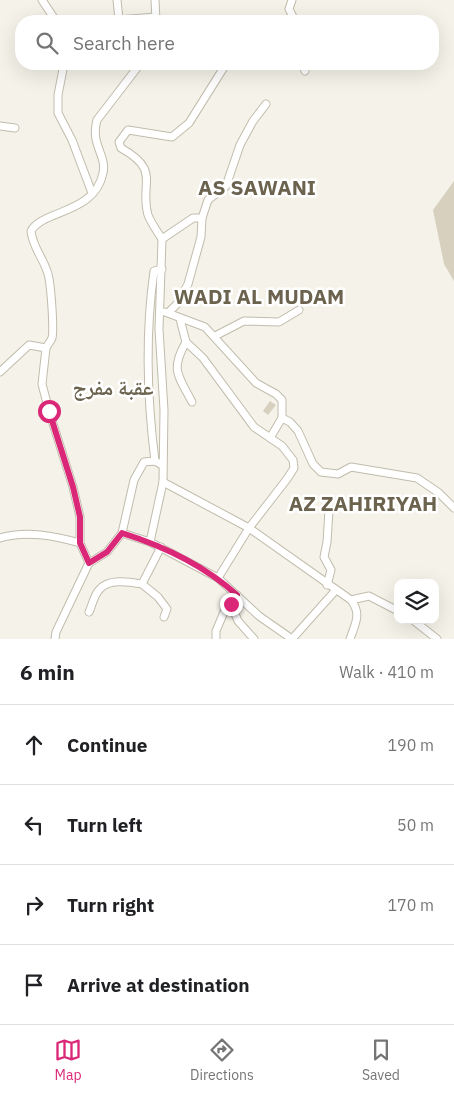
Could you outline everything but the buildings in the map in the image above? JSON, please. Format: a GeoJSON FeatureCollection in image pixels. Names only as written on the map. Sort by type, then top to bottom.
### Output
{"type":"FeatureCollection","features":[{"type":"Feature","properties":{"kind":"street"},"geometry":{"type":"LineString","coordinates":[[42,0],[52,15]]}},
{"type":"Feature","properties":{"kind":"street"},"geometry":{"type":"LineString","coordinates":[[117,0],[119,15]]}},
{"type":"Feature","properties":{"kind":"street"},"geometry":{"type":"LineString","coordinates":[[155,0],[156,15]]}},
{"type":"Feature","properties":{"kind":"street"},"geometry":{"type":"LineString","coordinates":[[292,0],[289,9],[292,15]]}},
{"type":"Feature","properties":{"kind":"street"},"geometry":{"type":"LineString","coordinates":[[63,70],[58,95],[58,113],[72,140],[92,193]]}},
{"type":"Feature","properties":{"kind":"street"},"geometry":{"type":"LineString","coordinates":[[89,563],[80,543],[80,517],[73,487],[42,384],[46,348],[52,340],[53,331],[51,289],[48,274],[36,252],[31,231],[34,226],[43,221],[76,208],[92,193],[103,173],[104,162],[96,147],[94,131],[96,120],[135,70]]}},
{"type":"Feature","properties":{"kind":"street"},"geometry":{"type":"LineString","coordinates":[[158,463],[164,410],[159,338],[162,239],[148,214],[148,178],[143,166],[136,156],[121,148],[119,142],[128,130],[172,137],[189,123],[222,70]]}},
{"type":"Feature","properties":{"kind":"street"},"geometry":{"type":"LineString","coordinates":[[169,312],[178,303],[188,284],[201,237],[202,218],[208,200],[226,186],[240,144],[253,120],[266,104]]}},
{"type":"Feature","properties":{"kind":"street"},"geometry":{"type":"LineString","coordinates":[[0,126],[15,128]]}},
{"type":"Feature","properties":{"kind":"street"},"geometry":{"type":"LineString","coordinates":[[162,239],[193,218],[202,218]]}},
{"type":"Feature","properties":{"kind":"street"},"geometry":{"type":"LineString","coordinates":[[150,542],[163,482],[158,463],[148,394],[148,326],[154,271],[162,269]]}},
{"type":"Feature","properties":{"kind":"street"},"geometry":{"type":"LineString","coordinates":[[216,336],[244,321],[279,322],[299,310]]}},
{"type":"Feature","properties":{"kind":"street"},"geometry":{"type":"LineString","coordinates":[[160,312],[169,312],[180,319],[205,327],[216,336],[256,383],[276,394],[282,400],[282,418],[270,438]]}},
{"type":"Feature","properties":{"kind":"street"},"geometry":{"type":"LineString","coordinates":[[180,319],[186,342],[203,358],[254,427],[282,446],[293,460],[294,468],[249,528],[218,578]]}},
{"type":"Feature","properties":{"kind":"street"},"geometry":{"type":"LineString","coordinates":[[186,342],[177,357],[176,366],[192,402]]}},
{"type":"Feature","properties":{"kind":"street"},"geometry":{"type":"LineString","coordinates":[[0,372],[29,345],[46,348]]}},
{"type":"Feature","properties":{"kind":"street"},"geometry":{"type":"LineString","coordinates":[[282,418],[290,422],[298,431],[313,464],[321,472],[338,474],[351,466],[416,478],[439,493],[454,508]]}},
{"type":"Feature","properties":{"kind":"street"},"geometry":{"type":"LineString","coordinates":[[55,639],[56,632],[89,563],[107,552],[122,533],[134,480],[144,462],[158,463]]}},
{"type":"Feature","properties":{"kind":"street"},"geometry":{"type":"LineString","coordinates":[[163,482],[249,528],[335,591],[351,600],[356,607],[358,616],[350,639]]}},
{"type":"Feature","properties":{"kind":"street"},"geometry":{"type":"LineString","coordinates":[[327,585],[331,570],[324,558],[329,510]]}},
{"type":"Feature","properties":{"kind":"street"},"geometry":{"type":"LineString","coordinates":[[122,533],[161,547],[218,578],[259,616],[292,639],[335,591]]}},
{"type":"Feature","properties":{"kind":"street"},"geometry":{"type":"LineString","coordinates":[[0,538],[25,535],[52,536],[80,543]]}},
{"type":"Feature","properties":{"kind":"street"},"geometry":{"type":"LineString","coordinates":[[142,584],[161,547]]}},
{"type":"Feature","properties":{"kind":"street"},"geometry":{"type":"LineString","coordinates":[[89,612],[99,589],[119,581],[142,584],[167,609],[164,617]]}},
{"type":"Feature","properties":{"kind":"street"},"geometry":{"type":"LineString","coordinates":[[216,639],[216,631],[224,611],[237,595]]}},
{"type":"Feature","properties":{"kind":"street"},"geometry":{"type":"LineString","coordinates":[[351,600],[369,596],[394,610]]}},
{"type":"Feature","properties":{"kind":"street"},"geometry":{"type":"LineString","coordinates":[[231,604],[238,621],[254,639]]}},
{"type":"Feature","properties":{"kind":"street"},"geometry":{"type":"LineString","coordinates":[[418,624],[437,639]]}},
{"type":"Feature","properties":{"kind":"district","name":"AS SAWANI"},"geometry":{"type":"Point","coordinates":[257,187]}},
{"type":"Feature","properties":{"kind":"district","name":"WADI AL MUDAM"},"geometry":{"type":"Point","coordinates":[259,296]}},
{"type":"Feature","properties":{"kind":"district","name":"عقبة مفرج"},"geometry":{"type":"Point","coordinates":[113,387]}},
{"type":"Feature","properties":{"kind":"district","name":"AZ ZAHIRIYAH"},"geometry":{"type":"Point","coordinates":[363,503]}},
{"type":"Feature","properties":{"kind":"route"},"geometry":{"type":"LineString","coordinates":[[49,411],[73,487],[80,517],[80,543],[89,563],[107,552],[122,533],[161,547],[218,578],[237,595],[231,604]]}}]}
